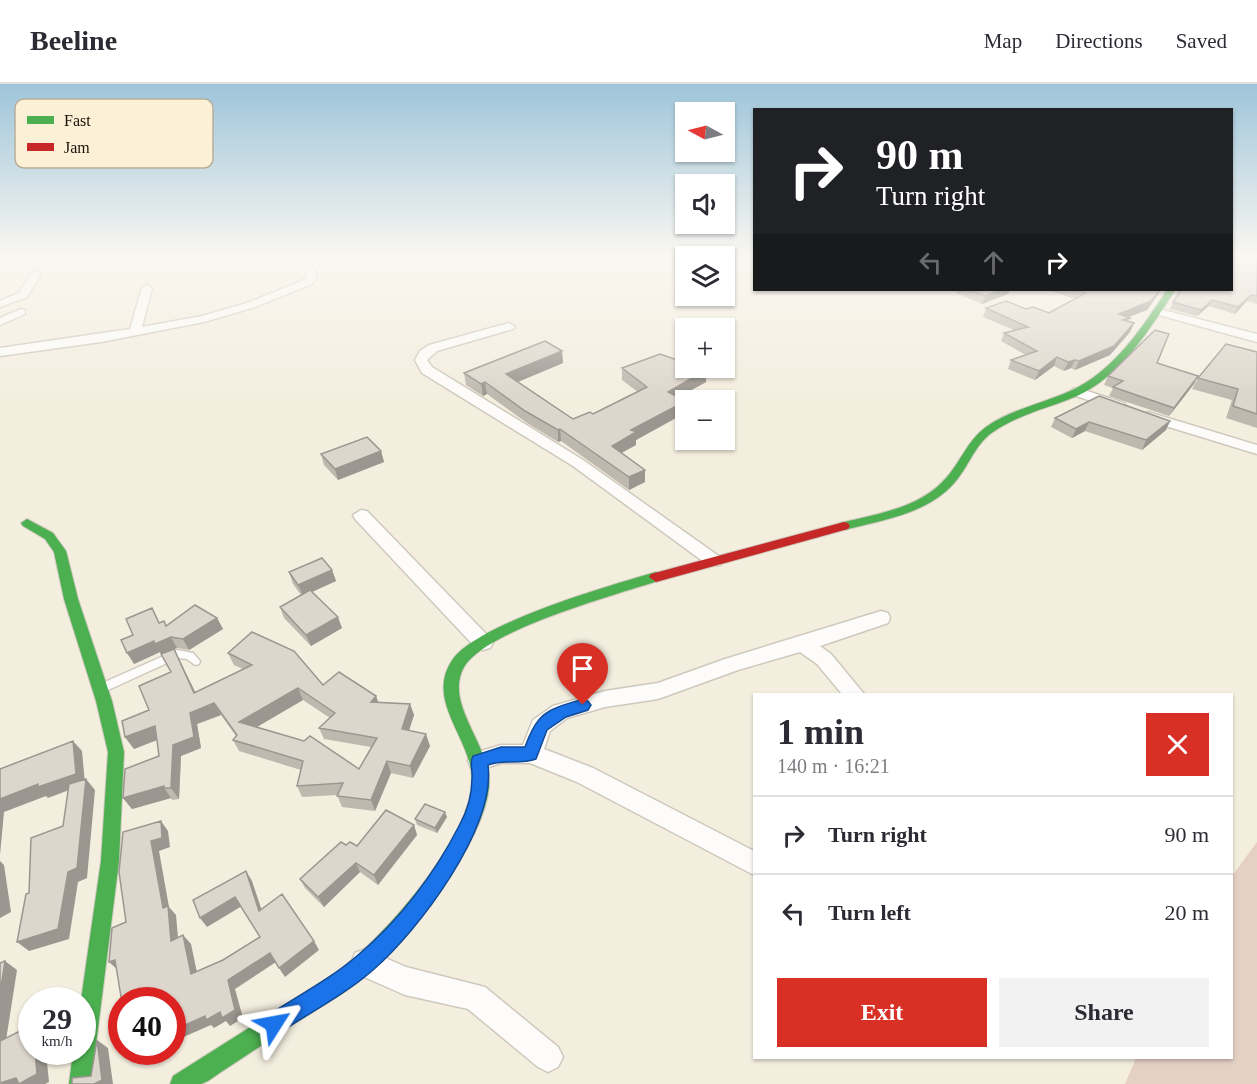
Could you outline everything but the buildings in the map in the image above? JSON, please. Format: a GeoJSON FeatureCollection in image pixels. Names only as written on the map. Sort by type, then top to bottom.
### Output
{"type":"FeatureCollection","features":[{"type":"Feature","properties":{"kind":"street"},"geometry":{"type":"LineString","coordinates":[[135,332],[143,304]]}},
{"type":"Feature","properties":{"kind":"street"},"geometry":{"type":"LineString","coordinates":[[0,352],[135,332],[226,313],[252,304]]}},
{"type":"Feature","properties":{"kind":"street"},"geometry":{"type":"LineString","coordinates":[[181,1084],[224,1072],[365,963],[400,926],[436,882],[467,829],[479,797],[481,777],[479,761],[451,703],[451,684],[459,661],[471,650],[561,609],[714,561],[900,511],[924,502],[951,481],[973,444],[987,431],[1007,419],[1078,392],[1122,353],[1159,312],[1164,304]]}},
{"type":"Feature","properties":{"kind":"street"},"geometry":{"type":"LineString","coordinates":[[0,322],[21,312]]}},
{"type":"Feature","properties":{"kind":"street"},"geometry":{"type":"LineString","coordinates":[[1159,312],[1257,338]]}},
{"type":"Feature","properties":{"kind":"street"},"geometry":{"type":"LineString","coordinates":[[508,327],[433,348],[424,354],[421,360],[427,370],[578,463],[714,561]]}},
{"type":"Feature","properties":{"kind":"street"},"geometry":{"type":"LineString","coordinates":[[1078,392],[1207,436],[1257,450]]}},
{"type":"Feature","properties":{"kind":"street"},"geometry":{"type":"LineString","coordinates":[[362,515],[483,643]]}},
{"type":"Feature","properties":{"kind":"street"},"geometry":{"type":"LineString","coordinates":[[27,523],[49,536],[60,551],[71,599],[100,689],[116,752],[110,861],[80,1084]]}},
{"type":"Feature","properties":{"kind":"street"},"geometry":{"type":"LineString","coordinates":[[531,754],[541,726],[560,712],[605,699],[658,691],[732,664],[803,644],[881,618]]}},
{"type":"Feature","properties":{"kind":"street"},"geometry":{"type":"LineString","coordinates":[[803,644],[824,659],[853,693]]}},
{"type":"Feature","properties":{"kind":"street"},"geometry":{"type":"LineString","coordinates":[[479,761],[501,754],[531,754],[585,775],[753,862]]}},
{"type":"Feature","properties":{"kind":"street"},"geometry":{"type":"LineString","coordinates":[[365,963],[405,981],[475,997],[548,1057]]}},
{"type":"Feature","properties":{"kind":"lane"},"geometry":{"type":"LineString","coordinates":[[100,689],[177,654],[190,656],[195,661]]}},
{"type":"Feature","properties":{"kind":"shaded area"},"geometry":{"type":"Polygon","coordinates":[[[1257,842],[1257,1084],[1125,1084],[1136,1059],[1233,1059],[1233,875],[1257,842]]]}},
{"type":"Feature","properties":{"kind":"traffic: fast"},"geometry":{"type":"LineString","coordinates":[[844,526],[917,505],[942,490],[952,479],[973,446],[990,429],[1010,417],[1075,393],[1103,375],[1129,348],[1162,304]]}},
{"type":"Feature","properties":{"kind":"traffic: fast"},"geometry":{"type":"LineString","coordinates":[[27,523],[49,536],[60,551],[71,599],[104,701],[116,752],[110,861],[80,1084]]}},
{"type":"Feature","properties":{"kind":"traffic: fast"},"geometry":{"type":"LineString","coordinates":[[181,1084],[356,971],[401,926],[434,883],[468,826],[481,787],[478,762],[454,705],[451,691],[452,677],[459,662],[472,649],[520,624],[581,601],[656,577]]}},
{"type":"Feature","properties":{"kind":"traffic: jam"},"geometry":{"type":"LineString","coordinates":[[656,577],[844,526]]}},
{"type":"Feature","properties":{"kind":"route"},"geometry":{"type":"LineString","coordinates":[[274,1024],[365,963],[400,926],[436,882],[467,829],[479,797],[481,777],[479,761],[501,754],[531,754],[541,726],[560,712],[583,705]]}}]}
